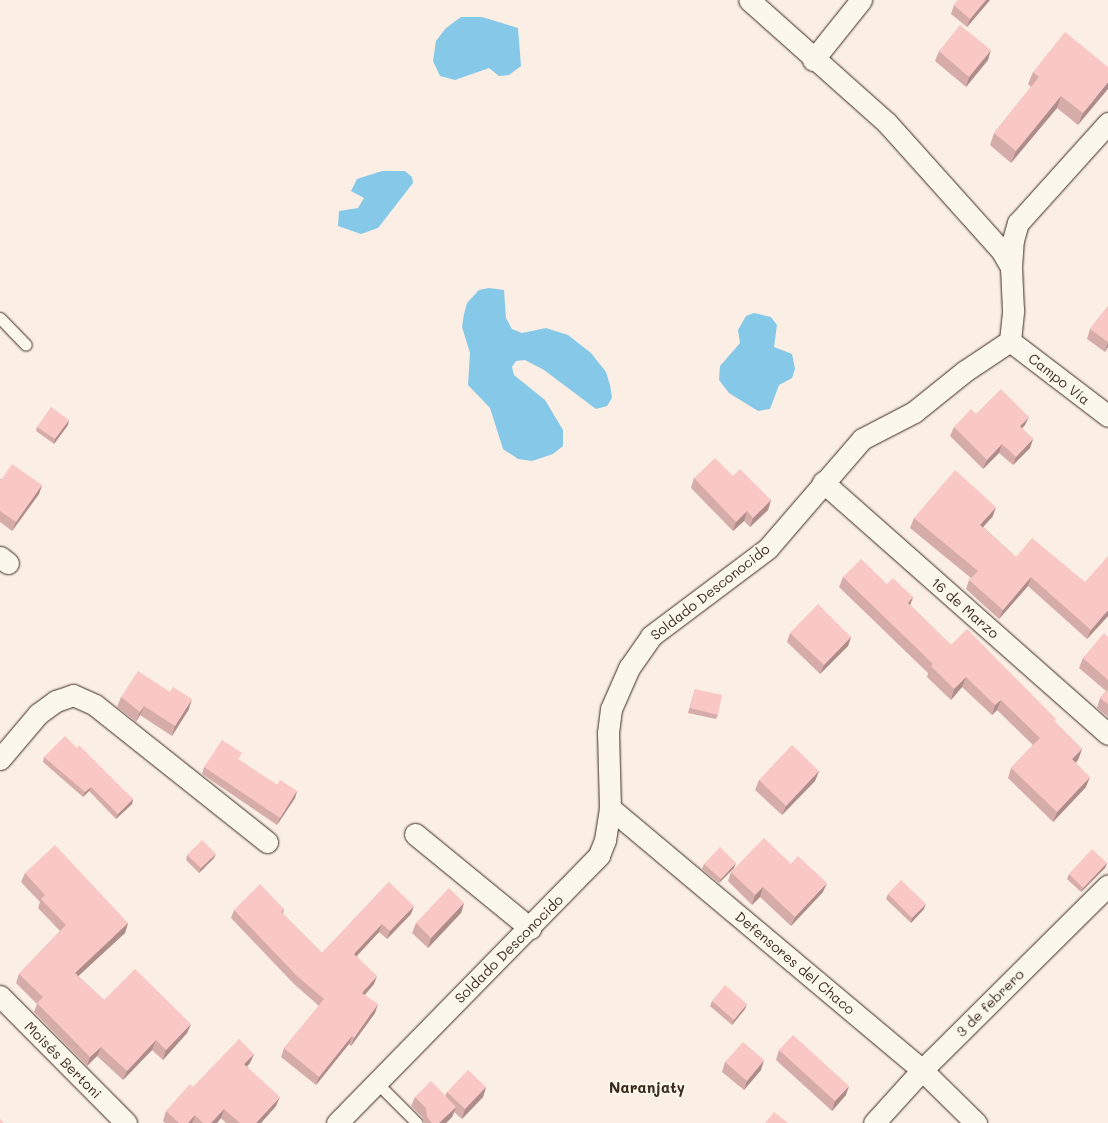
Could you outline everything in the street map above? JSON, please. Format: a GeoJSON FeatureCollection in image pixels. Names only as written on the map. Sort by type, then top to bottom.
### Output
{"type":"FeatureCollection","features":[{"type":"Feature","properties":{"kind":"street"},"geometry":{"type":"LineString","coordinates":[[749,0],[813,60],[886,122],[1006,259]]}},
{"type":"Feature","properties":{"kind":"street"},"geometry":{"type":"LineString","coordinates":[[813,60],[861,0]]}},
{"type":"Feature","properties":{"kind":"street"},"geometry":{"type":"LineString","coordinates":[[1010,341],[1013,310],[1006,259],[1018,223],[1108,123]]}},
{"type":"Feature","properties":{"kind":"street","name":"Campo Vía"},"geometry":{"type":"LineString","coordinates":[[1010,341],[1108,416]]}},
{"type":"Feature","properties":{"kind":"street","name":"Soldado Desconocido"},"geometry":{"type":"LineString","coordinates":[[337,1123],[530,928],[599,855],[605,840],[610,808],[608,733],[611,709],[629,668],[651,636],[768,548],[862,439],[914,412],[965,371],[1010,341]]}},
{"type":"Feature","properties":{"kind":"street","name":"16 de Marzo"},"geometry":{"type":"LineString","coordinates":[[823,482],[1108,734]]}},
{"type":"Feature","properties":{"kind":"street"},"geometry":{"type":"LineString","coordinates":[[0,759],[38,714],[56,702],[73,696],[95,705],[267,842]]}},
{"type":"Feature","properties":{"kind":"street","name":"Defensores del Chaco"},"geometry":{"type":"LineString","coordinates":[[610,808],[922,1070],[976,1123]]}},
{"type":"Feature","properties":{"kind":"street"},"geometry":{"type":"LineString","coordinates":[[414,834],[530,928]]}},
{"type":"Feature","properties":{"kind":"street","name":"3 de febrero"},"geometry":{"type":"LineString","coordinates":[[874,1123],[922,1070],[1108,885]]}},
{"type":"Feature","properties":{"kind":"street","name":"Moisés Bertoni"},"geometry":{"type":"LineString","coordinates":[[0,996],[126,1123]]}},
{"type":"Feature","properties":{"kind":"lane"},"geometry":{"type":"LineString","coordinates":[[0,318],[26,345]]}},
{"type":"Feature","properties":{"kind":"lane"},"geometry":{"type":"LineString","coordinates":[[376,1082],[417,1123]]}},
{"type":"Feature","properties":{"kind":"water"},"geometry":{"type":"Polygon","coordinates":[[[461,17],[482,17],[518,28],[521,66],[509,75],[499,76],[489,68],[455,80],[440,76],[433,61],[436,41],[446,28],[461,17]]]}},
{"type":"Feature","properties":{"kind":"water"},"geometry":{"type":"Polygon","coordinates":[[[382,171],[405,171],[412,177],[413,183],[378,228],[361,234],[338,226],[339,211],[358,208],[364,198],[351,191],[357,179],[382,171]]]}},
{"type":"Feature","properties":{"kind":"water"},"geometry":{"type":"Polygon","coordinates":[[[489,288],[504,290],[506,318],[512,329],[522,333],[546,328],[568,335],[591,353],[606,372],[610,385],[612,398],[607,406],[596,409],[544,370],[525,360],[516,361],[512,367],[514,375],[545,400],[563,430],[563,446],[553,454],[532,461],[518,459],[503,449],[490,408],[468,385],[470,353],[462,327],[464,314],[467,303],[479,290],[489,288]]]}},
{"type":"Feature","properties":{"kind":"water"},"geometry":{"type":"Polygon","coordinates":[[[754,313],[771,317],[777,325],[774,347],[792,354],[795,369],[792,378],[779,385],[770,409],[758,411],[729,393],[719,380],[720,366],[740,343],[738,330],[746,316],[754,313]]]}},
{"type":"Feature","properties":{"kind":"building"},"geometry":{"type":"Polygon","coordinates":[[[958,0],[986,0],[970,19],[954,5],[958,0]]]}},
{"type":"Feature","properties":{"kind":"building"},"geometry":{"type":"Polygon","coordinates":[[[960,25],[991,50],[969,77],[939,51],[960,25]]]}},
{"type":"Feature","properties":{"kind":"building"},"geometry":{"type":"Polygon","coordinates":[[[1065,32],[1108,67],[1108,82],[1083,113],[1061,96],[1016,151],[994,133],[1039,77],[1033,72],[1065,32]]]}},
{"type":"Feature","properties":{"kind":"building"},"geometry":{"type":"Polygon","coordinates":[[[1108,306],[1108,342],[1090,329],[1108,306]]]}},
{"type":"Feature","properties":{"kind":"building"},"geometry":{"type":"Polygon","coordinates":[[[1001,389],[1029,417],[1020,426],[1033,439],[1016,457],[1002,444],[987,460],[954,427],[971,409],[976,414],[1001,389]]]}},
{"type":"Feature","properties":{"kind":"building"},"geometry":{"type":"Polygon","coordinates":[[[51,407],[69,420],[55,439],[37,427],[51,407]]]}},
{"type":"Feature","properties":{"kind":"building"},"geometry":{"type":"Polygon","coordinates":[[[715,458],[733,476],[740,469],[771,500],[753,518],[747,511],[736,522],[694,478],[715,458]]]}},
{"type":"Feature","properties":{"kind":"building"},"geometry":{"type":"Polygon","coordinates":[[[12,464],[42,485],[16,522],[0,511],[0,479],[12,464]]]}},
{"type":"Feature","properties":{"kind":"building"},"geometry":{"type":"Polygon","coordinates":[[[955,470],[996,507],[980,525],[1016,557],[1032,538],[1085,582],[1108,556],[1108,610],[1091,630],[1031,577],[1003,610],[969,580],[978,571],[914,518],[955,470]]]}},
{"type":"Feature","properties":{"kind":"building"},"geometry":{"type":"Polygon","coordinates":[[[861,559],[887,584],[893,578],[913,597],[908,603],[951,645],[967,629],[1056,719],[1054,721],[1082,749],[1072,759],[1090,777],[1057,812],[1011,768],[1040,738],[1001,700],[995,705],[966,677],[954,689],[931,666],[933,664],[843,577],[861,559]]]}},
{"type":"Feature","properties":{"kind":"building"},"geometry":{"type":"Polygon","coordinates":[[[818,604],[851,637],[824,665],[790,633],[818,604]]]}},
{"type":"Feature","properties":{"kind":"building"},"geometry":{"type":"Polygon","coordinates":[[[1104,633],[1108,637],[1108,680],[1083,658],[1104,633]]]}},
{"type":"Feature","properties":{"kind":"building"},"geometry":{"type":"Polygon","coordinates":[[[138,671],[170,692],[173,687],[192,699],[175,726],[144,706],[140,712],[121,697],[138,671]]]}},
{"type":"Feature","properties":{"kind":"building"},"geometry":{"type":"Polygon","coordinates":[[[695,689],[722,695],[718,715],[690,708],[695,689]]]}},
{"type":"Feature","properties":{"kind":"building"},"geometry":{"type":"Polygon","coordinates":[[[1108,689],[1108,704],[1100,698],[1108,689]]]}},
{"type":"Feature","properties":{"kind":"building"},"geometry":{"type":"Polygon","coordinates":[[[65,736],[77,748],[79,745],[133,799],[118,814],[91,787],[85,792],[44,757],[65,736]]]}},
{"type":"Feature","properties":{"kind":"building"},"geometry":{"type":"Polygon","coordinates":[[[222,740],[242,753],[238,759],[277,785],[280,780],[297,791],[280,818],[204,767],[222,740]]]}},
{"type":"Feature","properties":{"kind":"building"},"geometry":{"type":"Polygon","coordinates":[[[792,745],[819,771],[786,806],[759,780],[792,745]]]}},
{"type":"Feature","properties":{"kind":"building"},"geometry":{"type":"Polygon","coordinates":[[[764,838],[791,864],[798,856],[827,883],[795,917],[763,887],[755,895],[731,872],[764,838]]]}},
{"type":"Feature","properties":{"kind":"building"},"geometry":{"type":"Polygon","coordinates":[[[202,840],[216,854],[201,868],[187,855],[202,840]]]}},
{"type":"Feature","properties":{"kind":"building"},"geometry":{"type":"Polygon","coordinates":[[[55,845],[128,923],[75,973],[104,1000],[135,969],[191,1024],[166,1050],[156,1040],[127,1071],[101,1047],[90,1057],[37,1003],[43,997],[19,974],[66,925],[41,899],[45,895],[25,873],[55,845]]]}},
{"type":"Feature","properties":{"kind":"building"},"geometry":{"type":"Polygon","coordinates":[[[720,847],[736,863],[721,879],[704,864],[720,847]]]}},
{"type":"Feature","properties":{"kind":"building"},"geometry":{"type":"Polygon","coordinates":[[[1092,849],[1107,863],[1083,888],[1069,874],[1092,849]]]}},
{"type":"Feature","properties":{"kind":"building"},"geometry":{"type":"Polygon","coordinates":[[[901,880],[926,904],[912,918],[888,894],[901,880]]]}},
{"type":"Feature","properties":{"kind":"building"},"geometry":{"type":"Polygon","coordinates":[[[389,882],[414,906],[390,931],[382,924],[354,954],[377,976],[362,993],[378,1004],[354,1038],[352,1036],[319,1077],[284,1048],[324,999],[297,976],[234,910],[260,884],[284,909],[281,912],[322,953],[389,882]]]}},
{"type":"Feature","properties":{"kind":"building"},"geometry":{"type":"Polygon","coordinates":[[[449,888],[464,903],[431,938],[416,923],[449,888]]]}},
{"type":"Feature","properties":{"kind":"building"},"geometry":{"type":"Polygon","coordinates":[[[725,985],[747,1004],[734,1020],[712,1001],[725,985]]]}},
{"type":"Feature","properties":{"kind":"building"},"geometry":{"type":"Polygon","coordinates":[[[793,1035],[849,1086],[835,1101],[779,1050],[793,1035]]]}},
{"type":"Feature","properties":{"kind":"building"},"geometry":{"type":"Polygon","coordinates":[[[239,1039],[254,1054],[244,1064],[280,1097],[256,1123],[240,1123],[224,1109],[211,1123],[203,1123],[195,1115],[188,1123],[179,1123],[166,1111],[190,1084],[193,1087],[239,1039]]]}},
{"type":"Feature","properties":{"kind":"building"},"geometry":{"type":"Polygon","coordinates":[[[743,1042],[764,1060],[747,1081],[725,1062],[743,1042]]]}},
{"type":"Feature","properties":{"kind":"building"},"geometry":{"type":"Polygon","coordinates":[[[468,1070],[486,1087],[465,1109],[447,1092],[468,1070]]]}},
{"type":"Feature","properties":{"kind":"building"},"geometry":{"type":"Polygon","coordinates":[[[431,1081],[456,1107],[439,1123],[432,1123],[427,1117],[426,1108],[415,1097],[431,1081]]]}},
{"type":"Feature","properties":{"kind":"building"},"geometry":{"type":"Polygon","coordinates":[[[774,1112],[788,1123],[765,1123],[774,1112]]]}},
{"type":"Feature","properties":{"kind":"district","name":"Naranjaty"},"geometry":{"type":"Point","coordinates":[647,1088]}}]}
